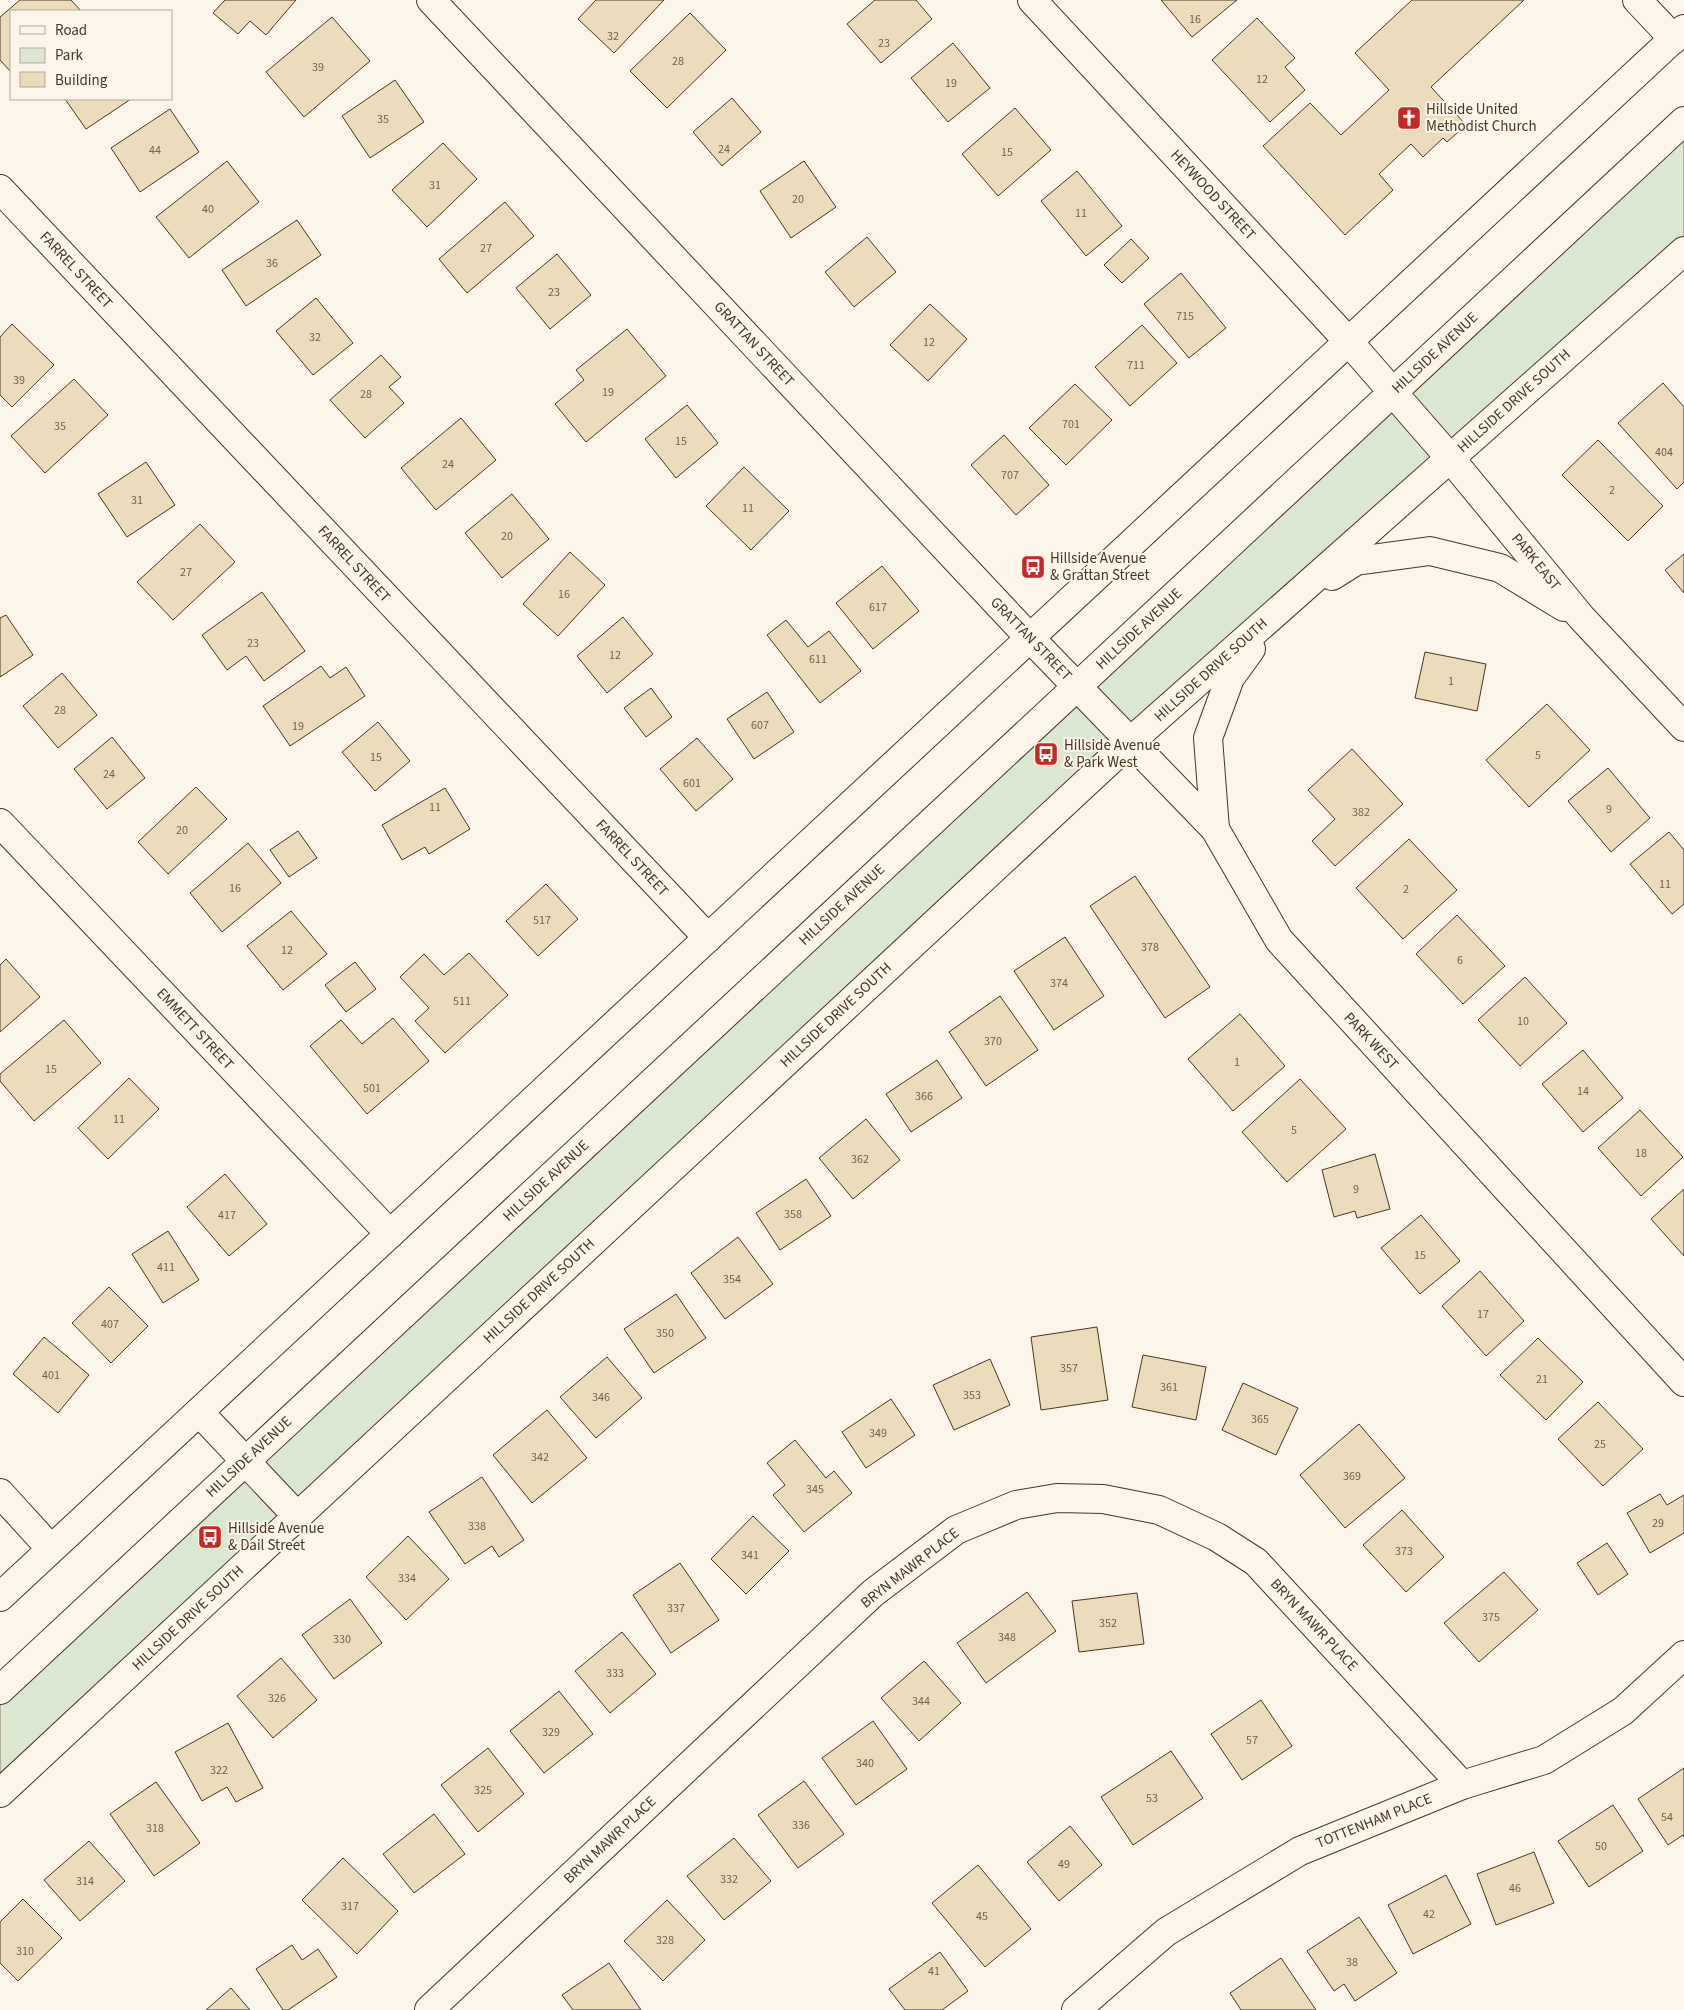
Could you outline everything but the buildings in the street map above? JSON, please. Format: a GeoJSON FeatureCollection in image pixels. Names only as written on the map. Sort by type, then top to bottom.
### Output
{"type":"FeatureCollection","features":[{"type":"Feature","properties":{"kind":"street","name":"GRATTAN STREET"},"geometry":{"type":"LineString","coordinates":[[431,0],[1077,687]]}},
{"type":"Feature","properties":{"kind":"street","name":"HEYWOOD STREET"},"geometry":{"type":"LineString","coordinates":[[1032,0],[1349,342],[1393,392]]}},
{"type":"Feature","properties":{"kind":"street"},"geometry":{"type":"LineString","coordinates":[[0,1597],[1679,34],[1637,0]]}},
{"type":"Feature","properties":{"kind":"street","name":"HILLSIDE AVENUE"},"geometry":{"type":"LineString","coordinates":[[0,1690],[1684,121]]}},
{"type":"Feature","properties":{"kind":"street","name":"FARREL STREET"},"geometry":{"type":"LineString","coordinates":[[0,189],[708,938]]}},
{"type":"Feature","properties":{"kind":"street","name":"HILLSIDE DRIVE SOUTH"},"geometry":{"type":"LineString","coordinates":[[0,1793],[1131,741],[1684,251]]}},
{"type":"Feature","properties":{"kind":"street","name":"PARK EAST"},"geometry":{"type":"LineString","coordinates":[[1393,392],[1581,617],[1684,727]]}},
{"type":"Feature","properties":{"kind":"street"},"geometry":{"type":"LineString","coordinates":[[1215,829],[1208,738],[1230,678],[1281,608],[1356,561],[1430,551],[1500,568],[1581,617]]}},
{"type":"Feature","properties":{"kind":"street","name":"PARK WEST"},"geometry":{"type":"LineString","coordinates":[[1077,687],[1215,829],[1278,940],[1684,1382]]}},
{"type":"Feature","properties":{"kind":"street","name":"EMMETT STREET"},"geometry":{"type":"LineString","coordinates":[[0,823],[390,1234]]}},
{"type":"Feature","properties":{"kind":"street"},"geometry":{"type":"LineString","coordinates":[[199,1412],[298,1516]]}},
{"type":"Feature","properties":{"kind":"street"},"geometry":{"type":"LineString","coordinates":[[0,1493],[51,1549]]}},
{"type":"Feature","properties":{"kind":"street","name":"BRYN MAWR PLACE"},"geometry":{"type":"LineString","coordinates":[[429,2010],[873,1593],[956,1530],[1016,1505],[1057,1498],[1103,1499],[1159,1510],[1217,1537],[1256,1562],[1462,1786]]}},
{"type":"Feature","properties":{"kind":"street","name":"TOTTENHAM PLACE"},"geometry":{"type":"LineString","coordinates":[[1076,2010],[1166,1932],[1300,1851],[1462,1786],[1544,1760],[1623,1711],[1684,1655]]}},
{"type":"Feature","properties":{"kind":"green space"},"geometry":{"type":"Polygon","coordinates":[[[1684,121],[1684,251],[0,1793],[0,1690],[1684,121]]]}},
{"type":"Feature","properties":{"kind":"place","name":"Hillside United Methodist Church"},"geometry":{"type":"Point","coordinates":[1409,118]}},
{"type":"Feature","properties":{"kind":"place","name":"Hillside Avenue & Grattan Street"},"geometry":{"type":"Point","coordinates":[1033,567]}},
{"type":"Feature","properties":{"kind":"place","name":"Hillside Avenue & Park West"},"geometry":{"type":"Point","coordinates":[1046,754]}},
{"type":"Feature","properties":{"kind":"place","name":"Hillside Avenue & Dail Street"},"geometry":{"type":"Point","coordinates":[210,1537]}}]}
